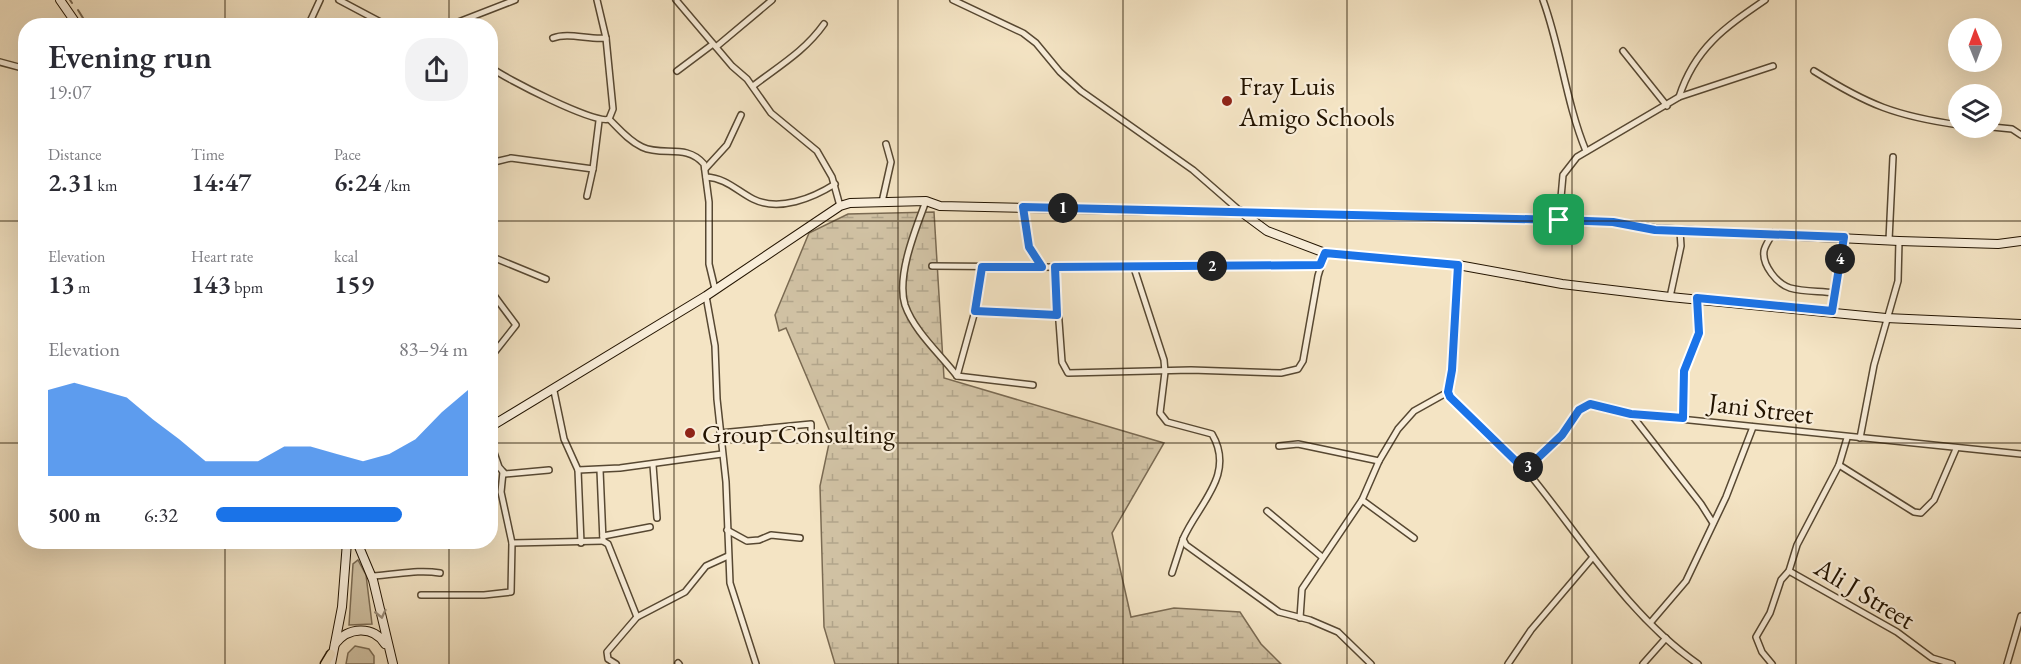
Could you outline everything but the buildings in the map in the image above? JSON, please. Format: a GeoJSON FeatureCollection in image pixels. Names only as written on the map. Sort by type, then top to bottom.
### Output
{"type":"FeatureCollection","features":[{"type":"Feature","properties":{"kind":"main road"},"geometry":{"type":"LineString","coordinates":[[325,664],[332,650]]}},
{"type":"Feature","properties":{"kind":"street"},"geometry":{"type":"LineString","coordinates":[[60,0],[72,18]]}},
{"type":"Feature","properties":{"kind":"street"},"geometry":{"type":"LineString","coordinates":[[312,18],[320,0]]}},
{"type":"Feature","properties":{"kind":"street"},"geometry":{"type":"LineString","coordinates":[[339,0],[373,18]]}},
{"type":"Feature","properties":{"kind":"street"},"geometry":{"type":"LineString","coordinates":[[469,18],[515,0]]}},
{"type":"Feature","properties":{"kind":"street"},"geometry":{"type":"LineString","coordinates":[[597,0],[606,38],[613,109],[609,119]]}},
{"type":"Feature","properties":{"kind":"street"},"geometry":{"type":"LineString","coordinates":[[676,0],[753,86],[771,113],[817,151],[835,184],[840,206]]}},
{"type":"Feature","properties":{"kind":"street"},"geometry":{"type":"LineString","coordinates":[[677,71],[715,46],[772,0]]}},
{"type":"Feature","properties":{"kind":"street"},"geometry":{"type":"LineString","coordinates":[[953,0],[1023,33],[1036,43],[1060,72],[1081,91],[1193,170],[1267,231],[1325,253],[1458,265],[1546,281],[1670,297],[1886,318],[2021,324]]}},
{"type":"Feature","properties":{"kind":"street"},"geometry":{"type":"LineString","coordinates":[[1543,0],[1556,37],[1575,121],[1586,151]]}},
{"type":"Feature","properties":{"kind":"street"},"geometry":{"type":"LineString","coordinates":[[1679,97],[1686,75],[1708,44],[1765,0]]}},
{"type":"Feature","properties":{"kind":"street"},"geometry":{"type":"LineString","coordinates":[[753,86],[789,61],[814,39],[824,24]]}},
{"type":"Feature","properties":{"kind":"street"},"geometry":{"type":"LineString","coordinates":[[553,38],[559,36],[606,38]]}},
{"type":"Feature","properties":{"kind":"street"},"geometry":{"type":"LineString","coordinates":[[1623,51],[1667,106]]}},
{"type":"Feature","properties":{"kind":"street"},"geometry":{"type":"LineString","coordinates":[[0,62],[18,67]]}},
{"type":"Feature","properties":{"kind":"street"},"geometry":{"type":"LineString","coordinates":[[1559,220],[1566,168],[1586,151],[1679,97],[1773,66]]}},
{"type":"Feature","properties":{"kind":"street"},"geometry":{"type":"LineString","coordinates":[[498,71],[599,121],[609,119]]}},
{"type":"Feature","properties":{"kind":"street"},"geometry":{"type":"LineString","coordinates":[[1814,71],[1845,91],[1888,111],[1910,118],[1948,123]]}},
{"type":"Feature","properties":{"kind":"street"},"geometry":{"type":"LineString","coordinates":[[705,169],[727,145],[741,115]]}},
{"type":"Feature","properties":{"kind":"street"},"geometry":{"type":"LineString","coordinates":[[609,119],[630,141],[643,147],[689,152],[699,159],[705,169],[706,177],[709,202],[708,251],[715,290]]}},
{"type":"Feature","properties":{"kind":"street"},"geometry":{"type":"LineString","coordinates":[[587,196],[599,121]]}},
{"type":"Feature","properties":{"kind":"street"},"geometry":{"type":"LineString","coordinates":[[2002,128],[2012,129],[2021,135]]}},
{"type":"Feature","properties":{"kind":"street"},"geometry":{"type":"LineString","coordinates":[[882,202],[891,162],[886,144]]}},
{"type":"Feature","properties":{"kind":"street"},"geometry":{"type":"LineString","coordinates":[[1889,240],[1893,157]]}},
{"type":"Feature","properties":{"kind":"street"},"geometry":{"type":"LineString","coordinates":[[498,161],[511,159],[593,169]]}},
{"type":"Feature","properties":{"kind":"street"},"geometry":{"type":"LineString","coordinates":[[706,177],[733,185],[755,200],[776,202],[807,200],[835,184]]}},
{"type":"Feature","properties":{"kind":"street"},"geometry":{"type":"LineString","coordinates":[[926,201],[912,238],[903,290],[905,304],[913,320],[957,376],[1033,385]]}},
{"type":"Feature","properties":{"kind":"street"},"geometry":{"type":"LineString","coordinates":[[498,422],[554,391],[608,354],[706,296],[840,206],[926,201],[940,206],[1559,220],[1613,222],[1680,231],[1773,233],[1899,241],[1998,244],[2021,241]]}},
{"type":"Feature","properties":{"kind":"street"},"geometry":{"type":"LineString","coordinates":[[940,206],[944,202],[1068,204],[1074,208]]}},
{"type":"Feature","properties":{"kind":"street"},"geometry":{"type":"LineString","coordinates":[[1023,207],[1029,247],[1042,267]]}},
{"type":"Feature","properties":{"kind":"street"},"geometry":{"type":"LineString","coordinates":[[1670,297],[1681,246],[1680,231]]}},
{"type":"Feature","properties":{"kind":"street"},"geometry":{"type":"LineString","coordinates":[[1773,233],[1764,248],[1764,255],[1771,272],[1779,281],[1787,287],[1834,293]]}},
{"type":"Feature","properties":{"kind":"street"},"geometry":{"type":"LineString","coordinates":[[1832,311],[1844,237]]}},
{"type":"Feature","properties":{"kind":"street"},"geometry":{"type":"LineString","coordinates":[[1860,438],[1886,318],[1898,281],[1899,241]]}},
{"type":"Feature","properties":{"kind":"street"},"geometry":{"type":"LineString","coordinates":[[1055,267],[1057,315],[1063,367],[1068,373],[1115,370],[1166,372],[1191,370],[1281,373],[1298,369],[1303,361],[1320,265],[1325,253]]}},
{"type":"Feature","properties":{"kind":"street"},"geometry":{"type":"LineString","coordinates":[[498,259],[546,279]]}},
{"type":"Feature","properties":{"kind":"street"},"geometry":{"type":"LineString","coordinates":[[932,266],[1134,268],[1320,265]]}},
{"type":"Feature","properties":{"kind":"street"},"geometry":{"type":"LineString","coordinates":[[1458,265],[1452,370],[1448,392],[1450,397],[1525,470],[1593,557],[1651,622],[1666,638],[1698,664]]}},
{"type":"Feature","properties":{"kind":"street"},"geometry":{"type":"LineString","coordinates":[[957,376],[975,311],[982,267]]}},
{"type":"Feature","properties":{"kind":"street"},"geometry":{"type":"LineString","coordinates":[[1134,268],[1162,349],[1166,372],[1159,406],[1162,418],[1167,422],[1212,434],[1218,448],[1216,484],[1183,539],[1172,573]]}},
{"type":"Feature","properties":{"kind":"street"},"geometry":{"type":"LineString","coordinates":[[706,296],[715,346],[728,556],[733,597],[756,664]]}},
{"type":"Feature","properties":{"kind":"street"},"geometry":{"type":"LineString","coordinates":[[1683,418],[1684,371],[1699,327],[1697,298]]}},
{"type":"Feature","properties":{"kind":"street"},"geometry":{"type":"LineString","coordinates":[[498,301],[516,325],[498,348]]}},
{"type":"Feature","properties":{"kind":"street"},"geometry":{"type":"LineString","coordinates":[[975,311],[1057,315]]}},
{"type":"Feature","properties":{"kind":"street"},"geometry":{"type":"LineString","coordinates":[[554,391],[564,439],[578,470],[581,543]]}},
{"type":"Feature","properties":{"kind":"street"},"geometry":{"type":"LineString","coordinates":[[1300,618],[1302,589],[1362,500],[1379,461],[1407,418],[1422,406],[1448,392]]}},
{"type":"Feature","properties":{"kind":"street","name":"Jani Street"},"geometry":{"type":"LineString","coordinates":[[1525,470],[1562,435],[1583,406],[1590,404],[1631,414],[1847,438],[2021,454]]}},
{"type":"Feature","properties":{"kind":"street"},"geometry":{"type":"LineString","coordinates":[[1631,414],[1701,504],[1713,523]]}},
{"type":"Feature","properties":{"kind":"street"},"geometry":{"type":"LineString","coordinates":[[720,434],[811,424],[811,440]]}},
{"type":"Feature","properties":{"kind":"street"},"geometry":{"type":"LineString","coordinates":[[1651,622],[1686,581],[1726,497],[1753,427]]}},
{"type":"Feature","properties":{"kind":"street"},"geometry":{"type":"LineString","coordinates":[[1772,664],[1762,652],[1756,636],[1770,614],[1781,580],[1789,571],[1797,545],[1839,465],[1847,438]]}},
{"type":"Feature","properties":{"kind":"street"},"geometry":{"type":"LineString","coordinates":[[1279,446],[1298,444],[1379,461]]}},
{"type":"Feature","properties":{"kind":"street"},"geometry":{"type":"LineString","coordinates":[[1839,465],[1914,512],[1921,513],[1934,500],[1956,449]]}},
{"type":"Feature","properties":{"kind":"street"},"geometry":{"type":"LineString","coordinates":[[578,470],[652,465],[722,454]]}},
{"type":"Feature","properties":{"kind":"street"},"geometry":{"type":"LineString","coordinates":[[421,595],[484,595],[511,592],[512,543],[501,492],[502,472],[498,462]]}},
{"type":"Feature","properties":{"kind":"street"},"geometry":{"type":"LineString","coordinates":[[652,465],[657,518]]}},
{"type":"Feature","properties":{"kind":"street"},"geometry":{"type":"LineString","coordinates":[[502,472],[510,474],[549,470]]}},
{"type":"Feature","properties":{"kind":"street"},"geometry":{"type":"LineString","coordinates":[[600,470],[603,538],[608,544],[638,617]]}},
{"type":"Feature","properties":{"kind":"street"},"geometry":{"type":"LineString","coordinates":[[1362,500],[1414,538]]}},
{"type":"Feature","properties":{"kind":"street"},"geometry":{"type":"LineString","coordinates":[[1268,511],[1322,557]]}},
{"type":"Feature","properties":{"kind":"street"},"geometry":{"type":"LineString","coordinates":[[512,543],[581,543],[650,527]]}},
{"type":"Feature","properties":{"kind":"street"},"geometry":{"type":"LineString","coordinates":[[727,530],[747,541],[759,540],[771,535],[800,538]]}},
{"type":"Feature","properties":{"kind":"street"},"geometry":{"type":"LineString","coordinates":[[1183,539],[1191,550],[1279,612],[1338,632],[1371,664]]}},
{"type":"Feature","properties":{"kind":"street"},"geometry":{"type":"LineString","coordinates":[[330,664],[342,607],[346,549]]}},
{"type":"Feature","properties":{"kind":"street"},"geometry":{"type":"LineString","coordinates":[[360,549],[372,576],[391,662]]}},
{"type":"Feature","properties":{"kind":"street"},"geometry":{"type":"LineString","coordinates":[[616,664],[608,659],[607,652],[638,617],[684,592],[706,567],[728,556]]}},
{"type":"Feature","properties":{"kind":"street"},"geometry":{"type":"LineString","coordinates":[[1508,664],[1531,630],[1593,557]]}},
{"type":"Feature","properties":{"kind":"street"},"geometry":{"type":"LineString","coordinates":[[372,576],[407,574],[418,570],[440,573]]}},
{"type":"Feature","properties":{"kind":"street","name":"Ali J Street"},"geometry":{"type":"LineString","coordinates":[[1789,571],[1897,632],[1931,661],[1952,664]]}},
{"type":"Feature","properties":{"kind":"street"},"geometry":{"type":"LineString","coordinates":[[2007,664],[2021,616]]}},
{"type":"Feature","properties":{"kind":"street"},"geometry":{"type":"LineString","coordinates":[[332,650],[344,635],[364,630],[374,633],[388,648]]}},
{"type":"Feature","properties":{"kind":"street"},"geometry":{"type":"LineString","coordinates":[[1643,664],[1666,638]]}},
{"type":"Feature","properties":{"kind":"green space"},"geometry":{"type":"Polygon","coordinates":[[[934,212],[944,378],[1164,443],[1112,533],[1131,617],[1174,608],[1240,612],[1261,644],[1281,664],[835,664],[824,627],[820,486],[831,434],[786,328],[779,331],[775,315],[809,233],[848,214],[934,212]]]}},
{"type":"Feature","properties":{"kind":"green space"},"geometry":{"type":"Polygon","coordinates":[[[358,560],[366,575],[372,624],[349,625],[353,564],[358,560]]]}},
{"type":"Feature","properties":{"kind":"green space"},"geometry":{"type":"Polygon","coordinates":[[[355,646],[369,649],[374,656],[374,664],[346,664],[348,653],[355,646]]]}},
{"type":"Feature","properties":{"kind":"waterway"},"geometry":{"type":"LineString","coordinates":[[78,10],[83,18]]}},
{"type":"Feature","properties":{"kind":"place","name":"Fray Luis Amigo Schools"},"geometry":{"type":"Point","coordinates":[1227,101]}},
{"type":"Feature","properties":{"kind":"place","name":"Group Consulting"},"geometry":{"type":"Point","coordinates":[690,433]}},
{"type":"Feature","properties":{"kind":"route"},"geometry":{"type":"LineString","coordinates":[[1023,207],[1559,220],[1613,222],[1655,230],[1844,237],[1832,311],[1697,298],[1699,333],[1684,371],[1683,418],[1631,414],[1590,404],[1583,406],[1562,435],[1525,470],[1496,439],[1450,397],[1448,392],[1452,370],[1458,265],[1325,253],[1320,265],[1055,267],[1057,315],[975,311],[982,267],[1042,267],[1029,247],[1023,207]]}}]}
